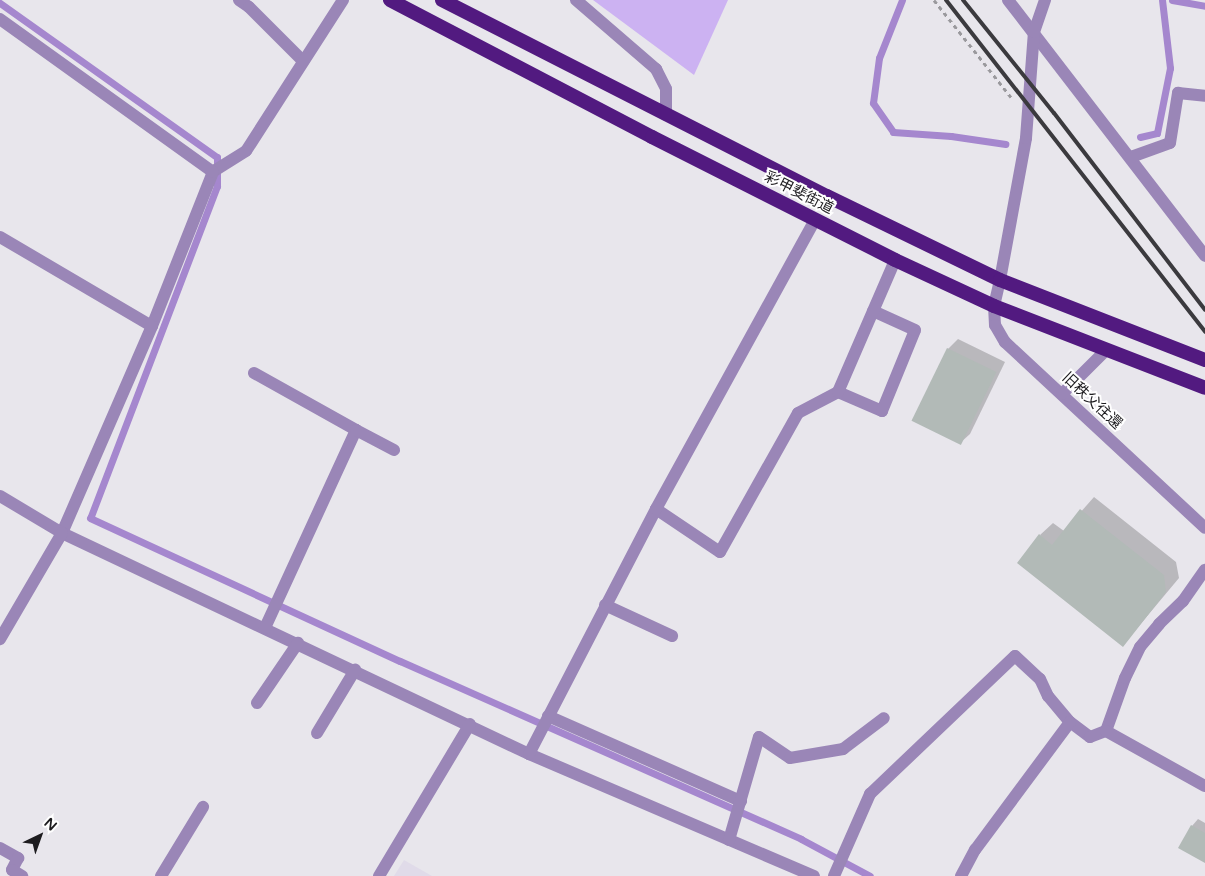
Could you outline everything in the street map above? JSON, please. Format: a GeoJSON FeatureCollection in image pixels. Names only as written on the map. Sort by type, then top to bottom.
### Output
{"type":"FeatureCollection","features":[{"type":"Feature","properties":{"kind":"highway","name":"彩甲斐街道"},"geometry":{"type":"LineString","coordinates":[[390,0],[652,137],[895,260],[994,306],[1205,388]]}},
{"type":"Feature","properties":{"kind":"highway","name":"彩甲斐街道"},"geometry":{"type":"LineString","coordinates":[[442,0],[666,115],[1000,280],[1205,360]]}},
{"type":"Feature","properties":{"kind":"street"},"geometry":{"type":"LineString","coordinates":[[239,0],[249,7],[303,61]]}},
{"type":"Feature","properties":{"kind":"street"},"geometry":{"type":"LineString","coordinates":[[0,639],[62,533],[152,326],[213,172],[246,151],[342,0]]}},
{"type":"Feature","properties":{"kind":"street"},"geometry":{"type":"LineString","coordinates":[[576,0],[656,69],[666,89],[666,115]]}},
{"type":"Feature","properties":{"kind":"street"},"geometry":{"type":"LineString","coordinates":[[1008,0],[1205,256]]}},
{"type":"Feature","properties":{"kind":"street","name":"旧秩父往還"},"geometry":{"type":"LineString","coordinates":[[1045,0],[1034,32],[1026,138],[994,306],[995,325],[1005,342],[1205,528]]}},
{"type":"Feature","properties":{"kind":"street"},"geometry":{"type":"LineString","coordinates":[[0,19],[213,172]]}},
{"type":"Feature","properties":{"kind":"street"},"geometry":{"type":"LineString","coordinates":[[1130,157],[1170,143],[1178,93],[1205,96]]}},
{"type":"Feature","properties":{"kind":"street"},"geometry":{"type":"LineString","coordinates":[[529,754],[656,508],[815,220]]}},
{"type":"Feature","properties":{"kind":"street"},"geometry":{"type":"LineString","coordinates":[[0,237],[152,326]]}},
{"type":"Feature","properties":{"kind":"street"},"geometry":{"type":"LineString","coordinates":[[656,508],[720,552],[798,413],[838,392],[895,260]]}},
{"type":"Feature","properties":{"kind":"street"},"geometry":{"type":"LineString","coordinates":[[838,392],[882,411],[915,330],[873,311]]}},
{"type":"Feature","properties":{"kind":"street"},"geometry":{"type":"LineString","coordinates":[[1062,394],[1106,350]]}},
{"type":"Feature","properties":{"kind":"street"},"geometry":{"type":"LineString","coordinates":[[254,373],[394,450]]}},
{"type":"Feature","properties":{"kind":"street"},"geometry":{"type":"LineString","coordinates":[[265,628],[356,430]]}},
{"type":"Feature","properties":{"kind":"street"},"geometry":{"type":"LineString","coordinates":[[0,496],[62,533],[470,724],[529,754],[814,876]]}},
{"type":"Feature","properties":{"kind":"street"},"geometry":{"type":"LineString","coordinates":[[1106,731],[1124,678],[1140,647],[1159,624],[1183,602],[1205,570]]}},
{"type":"Feature","properties":{"kind":"street"},"geometry":{"type":"LineString","coordinates":[[605,606],[672,636]]}},
{"type":"Feature","properties":{"kind":"street"},"geometry":{"type":"LineString","coordinates":[[257,703],[298,643]]}},
{"type":"Feature","properties":{"kind":"street"},"geometry":{"type":"LineString","coordinates":[[834,876],[870,794],[1015,656],[1040,679],[1048,696],[1070,722],[1090,737],[1106,731],[1205,786]]}},
{"type":"Feature","properties":{"kind":"street"},"geometry":{"type":"LineString","coordinates":[[317,733],[355,670]]}},
{"type":"Feature","properties":{"kind":"street"},"geometry":{"type":"LineString","coordinates":[[548,716],[740,800]]}},
{"type":"Feature","properties":{"kind":"street"},"geometry":{"type":"LineString","coordinates":[[729,840],[759,737],[790,758],[843,749],[884,718]]}},
{"type":"Feature","properties":{"kind":"street"},"geometry":{"type":"LineString","coordinates":[[961,876],[975,850],[1070,722]]}},
{"type":"Feature","properties":{"kind":"street"},"geometry":{"type":"LineString","coordinates":[[379,876],[470,724]]}},
{"type":"Feature","properties":{"kind":"street"},"geometry":{"type":"LineString","coordinates":[[161,876],[203,807]]}},
{"type":"Feature","properties":{"kind":"street"},"geometry":{"type":"LineString","coordinates":[[0,848],[18,858],[12,870],[22,876]]}},
{"type":"Feature","properties":{"kind":"path"},"geometry":{"type":"LineString","coordinates":[[934,0],[1028,118]]}},
{"type":"Feature","properties":{"kind":"shaded area"},"geometry":{"type":"Polygon","coordinates":[[[593,0],[728,0],[694,75],[593,0]]]}},
{"type":"Feature","properties":{"kind":"shaded area"},"geometry":{"type":"Polygon","coordinates":[[[404,860],[432,876],[394,876],[404,860]]]}},
{"type":"Feature","properties":{"kind":"building"},"geometry":{"type":"Polygon","coordinates":[[[947,348],[996,372],[961,445],[911,421],[947,348]]]}},
{"type":"Feature","properties":{"kind":"building"},"geometry":{"type":"Polygon","coordinates":[[[1080,509],[1164,575],[1166,592],[1123,647],[1017,563],[1039,534],[1052,545],[1080,509]]]}},
{"type":"Feature","properties":{"kind":"building"},"geometry":{"type":"Polygon","coordinates":[[[1191,825],[1205,833],[1205,863],[1178,848],[1191,825]]]}},
{"type":"Feature","properties":{"kind":"waterway"},"geometry":{"type":"LineString","coordinates":[[902,0],[879,58],[873,103],[893,132],[951,136],[1005,144]]}},
{"type":"Feature","properties":{"kind":"waterway"},"geometry":{"type":"LineString","coordinates":[[1140,137],[1157,133],[1170,68],[1162,0]]}},
{"type":"Feature","properties":{"kind":"waterway"},"geometry":{"type":"LineString","coordinates":[[1172,0],[1205,6]]}},
{"type":"Feature","properties":{"kind":"waterway"},"geometry":{"type":"LineString","coordinates":[[0,3],[217,157],[217,186],[90,518],[400,661],[801,839],[870,876]]}},
{"type":"Feature","properties":{"kind":"railway"},"geometry":{"type":"LineString","coordinates":[[946,0],[1205,332]]}},
{"type":"Feature","properties":{"kind":"railway"},"geometry":{"type":"LineString","coordinates":[[963,0],[1054,113],[1205,310]]}}]}
